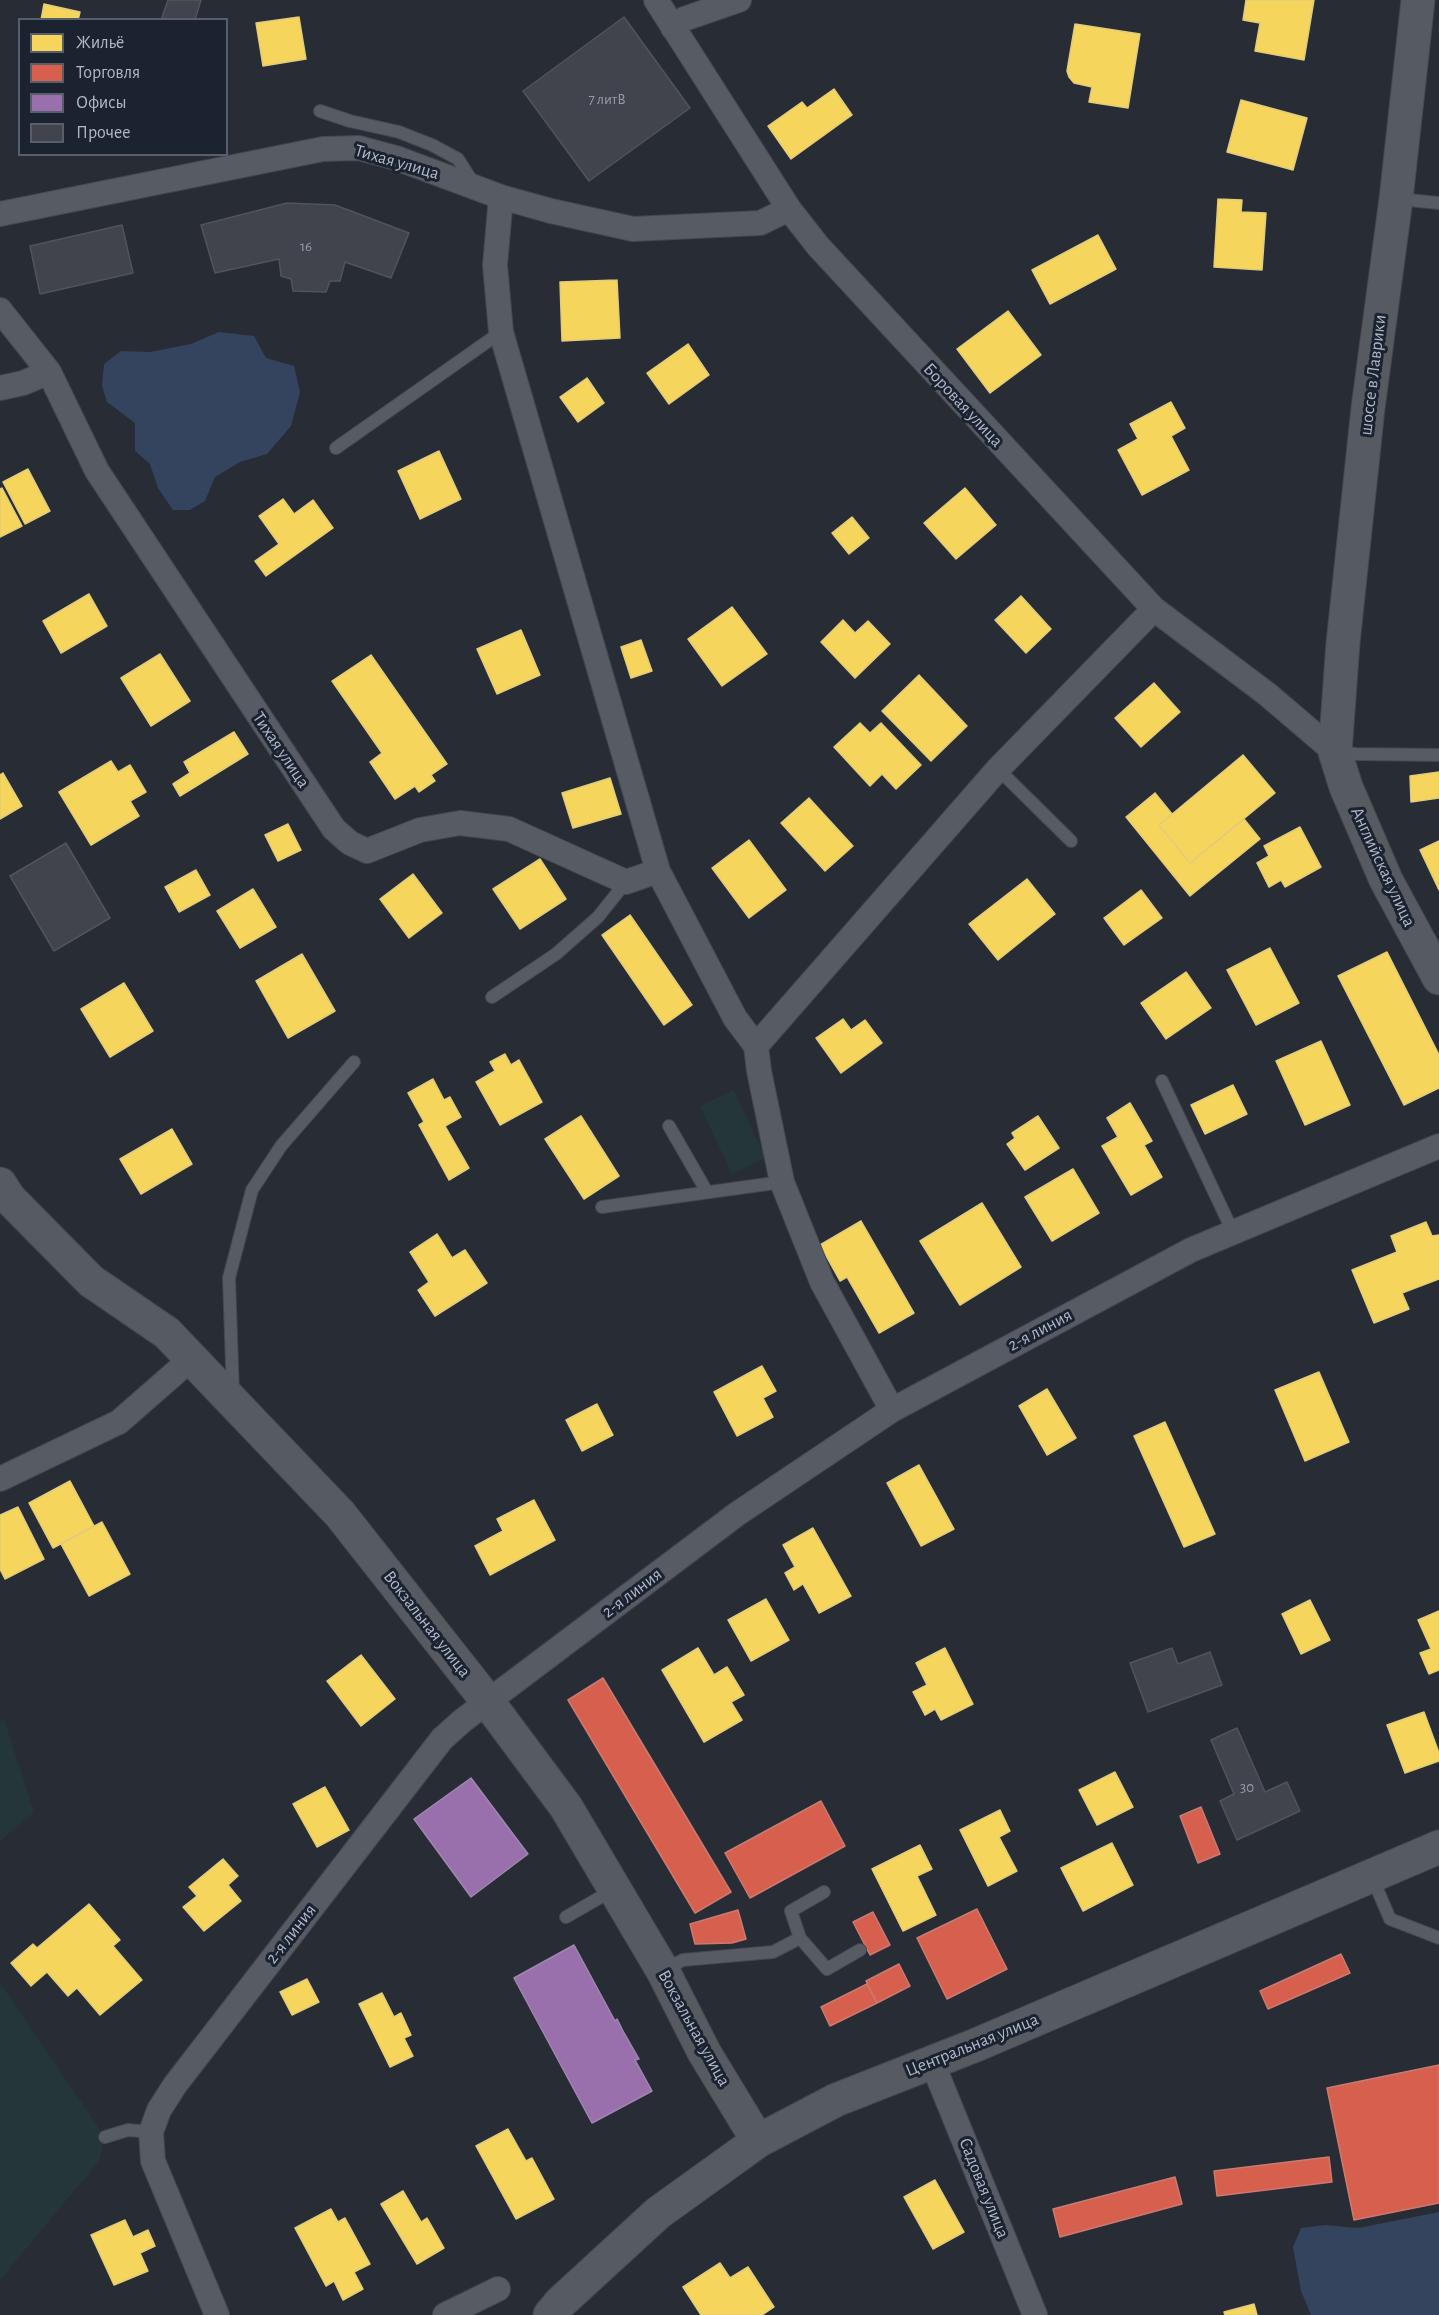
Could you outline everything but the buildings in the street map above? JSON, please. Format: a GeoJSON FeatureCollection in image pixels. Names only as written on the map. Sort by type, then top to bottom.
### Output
{"type":"FeatureCollection","features":[{"type":"Feature","properties":{"kind":"street","name":"Боровая улица"},"geometry":{"type":"LineString","coordinates":[[656,0],[789,209],[818,246],[1154,609],[1267,694],[1335,752]]}},
{"type":"Feature","properties":{"kind":"street"},"geometry":{"type":"LineString","coordinates":[[672,28],[684,19],[739,0]]}},
{"type":"Feature","properties":{"kind":"street","name":"шоссе в Лаврики"},"geometry":{"type":"LineString","coordinates":[[1335,752],[1342,643],[1366,419],[1396,199],[1418,0]]}},
{"type":"Feature","properties":{"kind":"street","name":"Тихая улица"},"geometry":{"type":"LineString","coordinates":[[0,214],[322,149],[358,148],[396,158],[501,196],[551,211],[633,229],[760,223],[789,209]]}},
{"type":"Feature","properties":{"kind":"street"},"geometry":{"type":"LineString","coordinates":[[501,196],[495,265],[501,332],[658,871],[735,1018],[756,1046],[782,1182],[822,1282],[892,1410]]}},
{"type":"Feature","properties":{"kind":"street","name":"Тихая улица"},"geometry":{"type":"LineString","coordinates":[[0,310],[49,372],[97,471],[334,829],[351,843],[367,850],[420,830],[460,823],[509,829],[626,882]]}},
{"type":"Feature","properties":{"kind":"street"},"geometry":{"type":"LineString","coordinates":[[0,388],[23,383],[49,372]]}},
{"type":"Feature","properties":{"kind":"street"},"geometry":{"type":"LineString","coordinates":[[756,1046],[998,769],[1154,609]]}},
{"type":"Feature","properties":{"kind":"street","name":"Английская улица"},"geometry":{"type":"LineString","coordinates":[[1335,752],[1346,787],[1386,880],[1439,978]]}},
{"type":"Feature","properties":{"kind":"street"},"geometry":{"type":"LineString","coordinates":[[626,882],[658,871]]}},
{"type":"Feature","properties":{"kind":"street","name":"2-я линия"},"geometry":{"type":"LineString","coordinates":[[217,2315],[153,2161],[151,2132],[159,2110],[175,2085],[442,1739],[462,1721],[737,1514],[892,1410],[1183,1254],[1439,1146]]}},
{"type":"Feature","properties":{"kind":"street","name":"Вокзальная улица"},"geometry":{"type":"LineString","coordinates":[[0,1184],[9,1198],[91,1281],[166,1333],[234,1401],[340,1514],[488,1702],[566,1807],[663,1971],[704,2052],[758,2141]]}},
{"type":"Feature","properties":{"kind":"street"},"geometry":{"type":"LineString","coordinates":[[0,1479],[119,1422],[192,1359]]}},
{"type":"Feature","properties":{"kind":"street","name":"Центральная улица"},"geometry":{"type":"LineString","coordinates":[[550,2315],[560,2303],[658,2213],[758,2141],[836,2100],[1061,2009],[1439,1847]]}},
{"type":"Feature","properties":{"kind":"street","name":"Садовая улица"},"geometry":{"type":"LineString","coordinates":[[932,2062],[1035,2315]]}},
{"type":"Feature","properties":{"kind":"street"},"geometry":{"type":"LineString","coordinates":[[446,2315],[498,2289]]}},
{"type":"Feature","properties":{"kind":"lane"},"geometry":{"type":"LineString","coordinates":[[321,111],[350,122],[399,132],[432,145],[458,159],[475,186]]}},
{"type":"Feature","properties":{"kind":"lane"},"geometry":{"type":"LineString","coordinates":[[1396,199],[1439,203]]}},
{"type":"Feature","properties":{"kind":"lane"},"geometry":{"type":"LineString","coordinates":[[336,448],[501,332]]}},
{"type":"Feature","properties":{"kind":"lane"},"geometry":{"type":"LineString","coordinates":[[1335,752],[1439,755]]}},
{"type":"Feature","properties":{"kind":"lane"},"geometry":{"type":"LineString","coordinates":[[998,769],[1071,841]]}},
{"type":"Feature","properties":{"kind":"lane"},"geometry":{"type":"LineString","coordinates":[[492,997],[556,954],[598,917],[626,882]]}},
{"type":"Feature","properties":{"kind":"lane"},"geometry":{"type":"LineString","coordinates":[[234,1401],[229,1278],[252,1190],[281,1146],[354,1062]]}},
{"type":"Feature","properties":{"kind":"lane"},"geometry":{"type":"LineString","coordinates":[[1162,1081],[1233,1232]]}},
{"type":"Feature","properties":{"kind":"lane"},"geometry":{"type":"LineString","coordinates":[[669,1126],[706,1192]]}},
{"type":"Feature","properties":{"kind":"lane"},"geometry":{"type":"LineString","coordinates":[[602,1207],[782,1182]]}},
{"type":"Feature","properties":{"kind":"lane"},"geometry":{"type":"LineString","coordinates":[[1371,1876],[1390,1919],[1439,1938]]}},
{"type":"Feature","properties":{"kind":"lane"},"geometry":{"type":"LineString","coordinates":[[566,1917],[614,1889]]}},
{"type":"Feature","properties":{"kind":"lane"},"geometry":{"type":"LineString","coordinates":[[824,1893],[791,1911],[800,1938],[827,1969],[860,1950]]}},
{"type":"Feature","properties":{"kind":"lane"},"geometry":{"type":"LineString","coordinates":[[663,1971],[683,1960],[773,1952],[800,1938]]}},
{"type":"Feature","properties":{"kind":"lane"},"geometry":{"type":"LineString","coordinates":[[105,2137],[128,2130],[151,2132]]}},
{"type":"Feature","properties":{"kind":"shaded area"},"geometry":{"type":"Polygon","coordinates":[[[734,1090],[765,1158],[732,1174],[700,1106],[734,1090]]]}},
{"type":"Feature","properties":{"kind":"shaded area"},"geometry":{"type":"Polygon","coordinates":[[[4,1719],[34,1812],[0,1841],[0,1722],[4,1719]]]}},
{"type":"Feature","properties":{"kind":"shaded area"},"geometry":{"type":"Polygon","coordinates":[[[0,1983],[105,2137],[99,2161],[0,2280],[0,1983]]]}},
{"type":"Feature","properties":{"kind":"water"},"geometry":{"type":"Polygon","coordinates":[[[219,332],[254,336],[266,358],[294,366],[300,392],[291,426],[267,454],[240,462],[215,477],[205,501],[190,510],[173,510],[158,488],[150,464],[135,451],[135,423],[107,402],[102,386],[104,364],[121,351],[150,352],[191,344],[219,332]]]}},
{"type":"Feature","properties":{"kind":"water"},"geometry":{"type":"Polygon","coordinates":[[[1439,2212],[1439,2315],[1311,2315],[1301,2291],[1293,2247],[1301,2228],[1325,2225],[1358,2228],[1439,2212]]]}}]}
